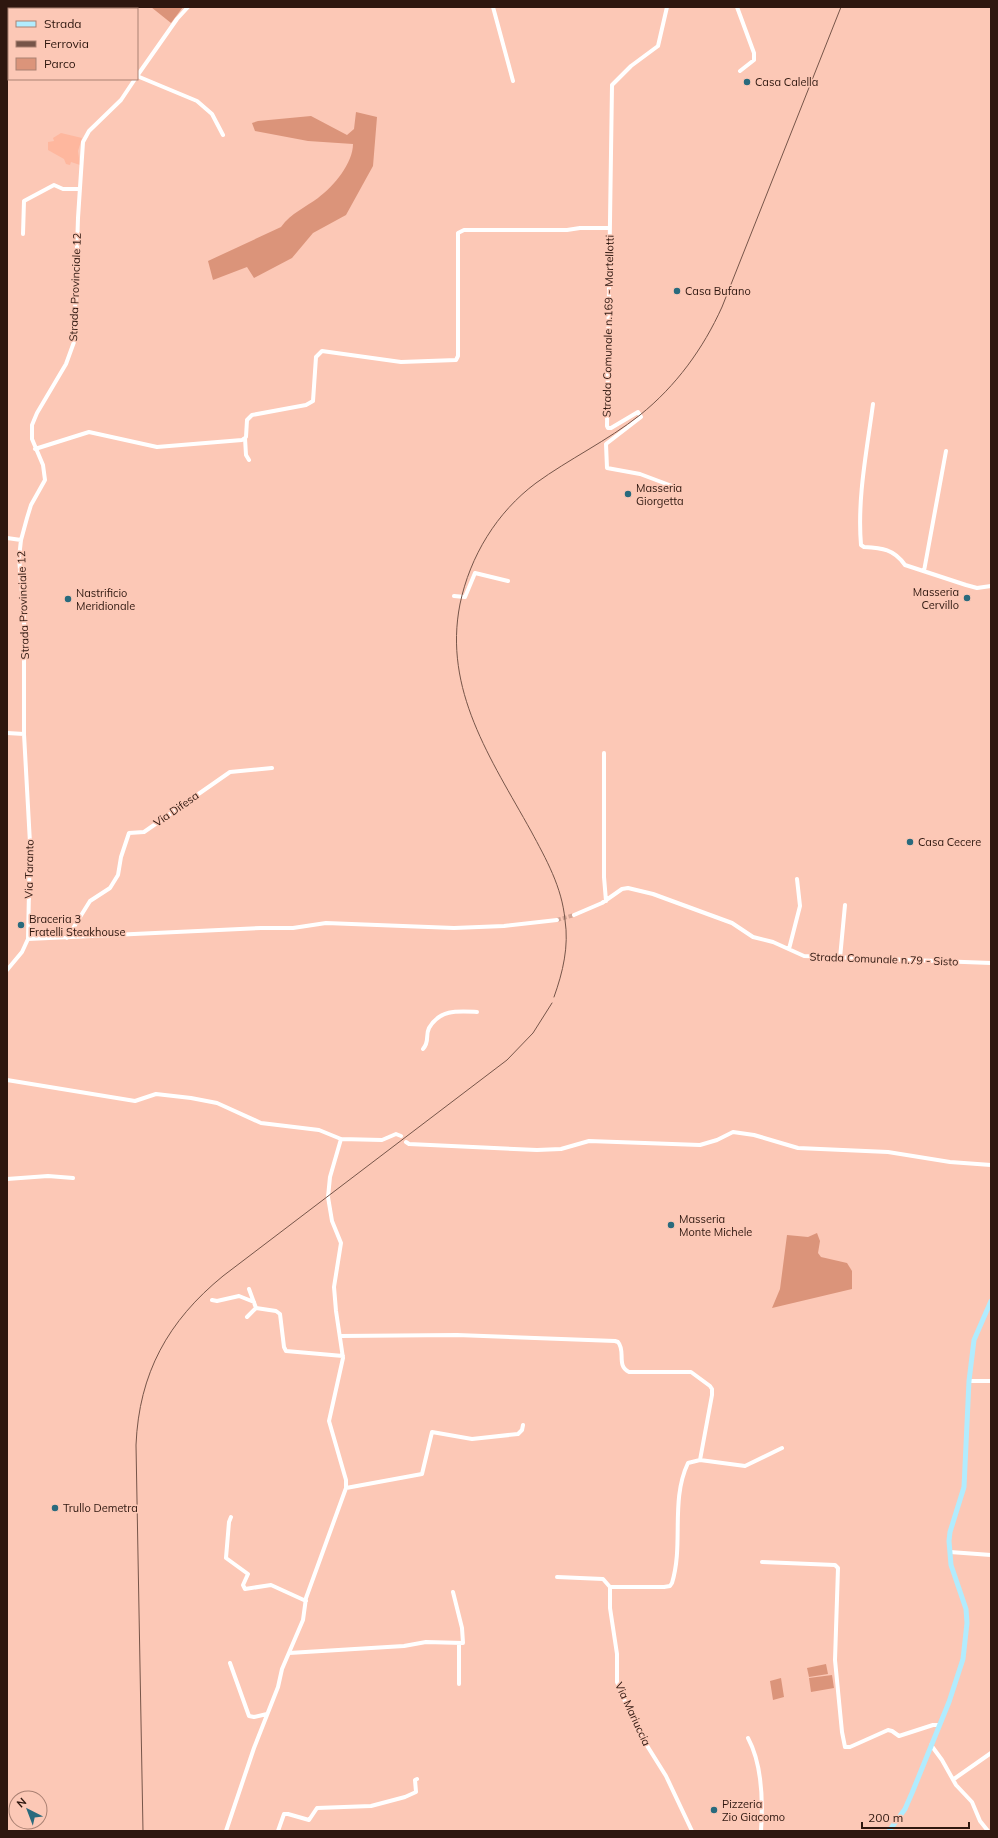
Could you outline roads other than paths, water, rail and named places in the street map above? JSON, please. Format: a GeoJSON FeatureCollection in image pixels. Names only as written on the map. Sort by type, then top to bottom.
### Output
{"type":"FeatureCollection","features":[{"type":"Feature","properties":{"kind":"main road"},"geometry":{"type":"LineString","coordinates":[[889,1831],[905,1809],[961,1671],[966,1636],[966,1609],[951,1565],[950,1532],[964,1487],[969,1380],[974,1340],[991,1301]]}},
{"type":"Feature","properties":{"kind":"street"},"geometry":{"type":"LineString","coordinates":[[138,75],[177,19],[188,7]]}},
{"type":"Feature","properties":{"kind":"street"},"geometry":{"type":"LineString","coordinates":[[493,7],[513,81]]}},
{"type":"Feature","properties":{"kind":"street","name":"Strada Comunale n.169 - Martellotti"},"geometry":{"type":"LineString","coordinates":[[667,7],[658,46],[631,66],[612,85],[607,426],[611,428],[638,412],[641,417],[606,444],[606,468],[640,474],[680,489]]}},
{"type":"Feature","properties":{"kind":"street"},"geometry":{"type":"LineString","coordinates":[[737,7],[754,53],[754,60],[740,72]]}},
{"type":"Feature","properties":{"kind":"street"},"geometry":{"type":"LineString","coordinates":[[138,76],[196,101],[212,114],[223,135]]}},
{"type":"Feature","properties":{"kind":"street","name":"Strada Provinciale 12"},"geometry":{"type":"LineString","coordinates":[[29,832],[24,734],[24,616],[19,558],[21,540],[32,505],[45,480],[44,465],[36,449],[31,431],[37,413],[66,364],[74,342],[80,189],[82,152],[85,136],[121,100],[134,80]]}},
{"type":"Feature","properties":{"kind":"street"},"geometry":{"type":"LineString","coordinates":[[23,234],[24,201],[54,185],[63,189],[80,189]]}},
{"type":"Feature","properties":{"kind":"street"},"geometry":{"type":"LineString","coordinates":[[249,460],[246,455],[245,438],[247,420],[252,415],[306,405],[313,401],[316,357],[322,351],[401,362],[456,360],[458,356],[458,237],[461,231],[609,228]]}},
{"type":"Feature","properties":{"kind":"street"},"geometry":{"type":"LineString","coordinates":[[874,404],[864,477],[861,517],[861,545],[864,547],[891,551],[899,556],[905,565],[974,587],[991,586]]}},
{"type":"Feature","properties":{"kind":"street"},"geometry":{"type":"LineString","coordinates":[[36,449],[89,432],[157,447],[238,441],[245,438]]}},
{"type":"Feature","properties":{"kind":"street"},"geometry":{"type":"LineString","coordinates":[[924,571],[946,451]]}},
{"type":"Feature","properties":{"kind":"street"},"geometry":{"type":"LineString","coordinates":[[7,538],[21,540]]}},
{"type":"Feature","properties":{"kind":"street"},"geometry":{"type":"LineString","coordinates":[[454,596],[465,597],[475,573],[508,581]]}},
{"type":"Feature","properties":{"kind":"street"},"geometry":{"type":"LineString","coordinates":[[7,733],[24,734]]}},
{"type":"Feature","properties":{"kind":"street"},"geometry":{"type":"LineString","coordinates":[[604,753],[604,877],[606,901]]}},
{"type":"Feature","properties":{"kind":"street","name":"Via Difesa"},"geometry":{"type":"LineString","coordinates":[[67,938],[90,901],[110,888],[118,875],[121,857],[129,833],[144,832],[230,772],[272,768]]}},
{"type":"Feature","properties":{"kind":"street","name":"Via Taranto"},"geometry":{"type":"LineString","coordinates":[[7,970],[22,952],[28,939],[29,832]]}},
{"type":"Feature","properties":{"kind":"street"},"geometry":{"type":"LineString","coordinates":[[788,949],[800,906],[797,878]]}},
{"type":"Feature","properties":{"kind":"street","name":"Strada Comunale n.79 - Sisto"},"geometry":{"type":"LineString","coordinates":[[574,915],[606,901],[622,889],[635,889],[653,894],[728,922],[752,937],[812,958],[991,963]]}},
{"type":"Feature","properties":{"kind":"street"},"geometry":{"type":"LineString","coordinates":[[840,958],[845,905]]}},
{"type":"Feature","properties":{"kind":"street"},"geometry":{"type":"LineString","coordinates":[[28,939],[261,928],[274,930],[326,924],[454,928],[504,926],[557,920]]}},
{"type":"Feature","properties":{"kind":"street"},"geometry":{"type":"LineString","coordinates":[[423,1049],[428,1041],[429,1029],[443,1015],[452,1011],[477,1012]]}},
{"type":"Feature","properties":{"kind":"street"},"geometry":{"type":"LineString","coordinates":[[7,1080],[134,1101],[156,1094],[191,1098],[216,1103],[261,1123],[319,1130],[340,1139],[382,1140],[396,1134],[401,1136]]}},
{"type":"Feature","properties":{"kind":"street"},"geometry":{"type":"LineString","coordinates":[[406,1142],[409,1144],[537,1150],[561,1149],[589,1141],[700,1145],[717,1140],[733,1132],[754,1135],[798,1148],[888,1152],[950,1162],[991,1165]]}},
{"type":"Feature","properties":{"kind":"street"},"geometry":{"type":"LineString","coordinates":[[228,1831],[267,1714],[278,1687],[282,1669],[303,1620],[306,1601],[346,1488],[346,1480],[329,1421],[343,1356],[334,1287],[341,1243],[332,1221],[328,1197],[330,1177],[340,1139]]}},
{"type":"Feature","properties":{"kind":"street"},"geometry":{"type":"LineString","coordinates":[[7,1179],[48,1176],[73,1178]]}},
{"type":"Feature","properties":{"kind":"street"},"geometry":{"type":"LineString","coordinates":[[250,1289],[256,1308]]}},
{"type":"Feature","properties":{"kind":"street"},"geometry":{"type":"LineString","coordinates":[[212,1300],[217,1301],[239,1296],[254,1302]]}},
{"type":"Feature","properties":{"kind":"street"},"geometry":{"type":"LineString","coordinates":[[256,1308],[276,1311],[280,1314],[284,1347],[286,1351],[343,1356]]}},
{"type":"Feature","properties":{"kind":"street"},"geometry":{"type":"LineString","coordinates":[[248,1317],[256,1308]]}},
{"type":"Feature","properties":{"kind":"street"},"geometry":{"type":"LineString","coordinates":[[340,1336],[457,1335],[562,1338],[618,1342],[622,1348],[622,1364],[625,1370],[629,1372],[691,1372],[710,1386],[712,1389],[712,1395],[700,1460]]}},
{"type":"Feature","properties":{"kind":"street"},"geometry":{"type":"LineString","coordinates":[[969,1380],[991,1381]]}},
{"type":"Feature","properties":{"kind":"street"},"geometry":{"type":"LineString","coordinates":[[346,1488],[422,1474],[432,1432],[475,1439],[516,1434],[520,1432],[523,1424]]}},
{"type":"Feature","properties":{"kind":"street"},"geometry":{"type":"LineString","coordinates":[[557,1577],[603,1579],[610,1587],[668,1586],[672,1583],[679,1538],[678,1496],[688,1463],[700,1460],[745,1466],[782,1448]]}},
{"type":"Feature","properties":{"kind":"street"},"geometry":{"type":"LineString","coordinates":[[231,1517],[229,1522],[226,1558],[248,1574],[244,1585],[245,1589],[270,1585],[306,1601]]}},
{"type":"Feature","properties":{"kind":"street"},"geometry":{"type":"LineString","coordinates":[[950,1552],[991,1555]]}},
{"type":"Feature","properties":{"kind":"street"},"geometry":{"type":"LineString","coordinates":[[762,1562],[835,1565],[838,1568],[835,1660],[842,1732],[845,1747],[850,1747],[888,1730],[899,1736],[933,1725],[939,1725]]}},
{"type":"Feature","properties":{"kind":"street","name":"Via Mariuccia"},"geometry":{"type":"LineString","coordinates":[[610,1587],[610,1608],[617,1654],[617,1682],[636,1728],[666,1776],[692,1831]]}},
{"type":"Feature","properties":{"kind":"street"},"geometry":{"type":"LineString","coordinates":[[289,1653],[404,1646],[426,1642],[463,1643],[462,1628],[453,1592]]}},
{"type":"Feature","properties":{"kind":"street"},"geometry":{"type":"LineString","coordinates":[[459,1643],[459,1684]]}},
{"type":"Feature","properties":{"kind":"street"},"geometry":{"type":"LineString","coordinates":[[230,1663],[249,1716],[254,1717],[267,1714]]}},
{"type":"Feature","properties":{"kind":"street"},"geometry":{"type":"LineString","coordinates":[[748,1738],[756,1759],[759,1776],[762,1806],[761,1831]]}},
{"type":"Feature","properties":{"kind":"street"},"geometry":{"type":"LineString","coordinates":[[931,1746],[937,1751],[954,1779],[972,1802],[980,1821],[988,1831]]}},
{"type":"Feature","properties":{"kind":"street"},"geometry":{"type":"LineString","coordinates":[[954,1779],[991,1753]]}},
{"type":"Feature","properties":{"kind":"street"},"geometry":{"type":"LineString","coordinates":[[278,1831],[284,1814],[309,1820],[317,1808],[371,1806],[405,1797],[416,1792],[415,1780],[417,1779]]}},
{"type":"Feature","properties":{"kind":"tunnel"},"geometry":{"type":"LineString","coordinates":[[557,920],[574,915]]}},
{"type":"Feature","properties":{"kind":"railway"},"geometry":{"type":"LineString","coordinates":[[554,997],[560,978],[566,949],[566,930],[561,896],[548,863],[486,750],[464,695],[458,666],[457,635],[460,604],[465,586],[478,552],[497,521],[509,507],[536,483],[640,415],[677,379],[697,352],[722,307],[841,7]]}},
{"type":"Feature","properties":{"kind":"railway"},"geometry":{"type":"LineString","coordinates":[[143,1831],[136,1445],[138,1419],[143,1395],[150,1372],[160,1350],[172,1330],[187,1311],[223,1276],[507,1060],[533,1033],[552,1003]]}},
{"type":"Feature","properties":{"kind":"place","name":"Casa Calella"},"geometry":{"type":"Point","coordinates":[747,82]}},
{"type":"Feature","properties":{"kind":"place","name":"Casa Bufano"},"geometry":{"type":"Point","coordinates":[677,291]}},
{"type":"Feature","properties":{"kind":"place","name":"Masseria Giorgetta"},"geometry":{"type":"Point","coordinates":[628,494]}},
{"type":"Feature","properties":{"kind":"place","name":"Masseria Cervillo"},"geometry":{"type":"Point","coordinates":[967,598]}},
{"type":"Feature","properties":{"kind":"place","name":"Nastrificio Meridionale"},"geometry":{"type":"Point","coordinates":[68,599]}},
{"type":"Feature","properties":{"kind":"place","name":"Casa Cecere"},"geometry":{"type":"Point","coordinates":[910,842]}},
{"type":"Feature","properties":{"kind":"place","name":"Braceria 3 Fratelli Steakhouse"},"geometry":{"type":"Point","coordinates":[21,925]}},
{"type":"Feature","properties":{"kind":"place","name":"Masseria Monte Michele"},"geometry":{"type":"Point","coordinates":[671,1225]}},
{"type":"Feature","properties":{"kind":"place","name":"Trullo Demetra"},"geometry":{"type":"Point","coordinates":[55,1508]}},
{"type":"Feature","properties":{"kind":"place","name":"Pizzeria Zio Giacomo"},"geometry":{"type":"Point","coordinates":[714,1810]}}]}
